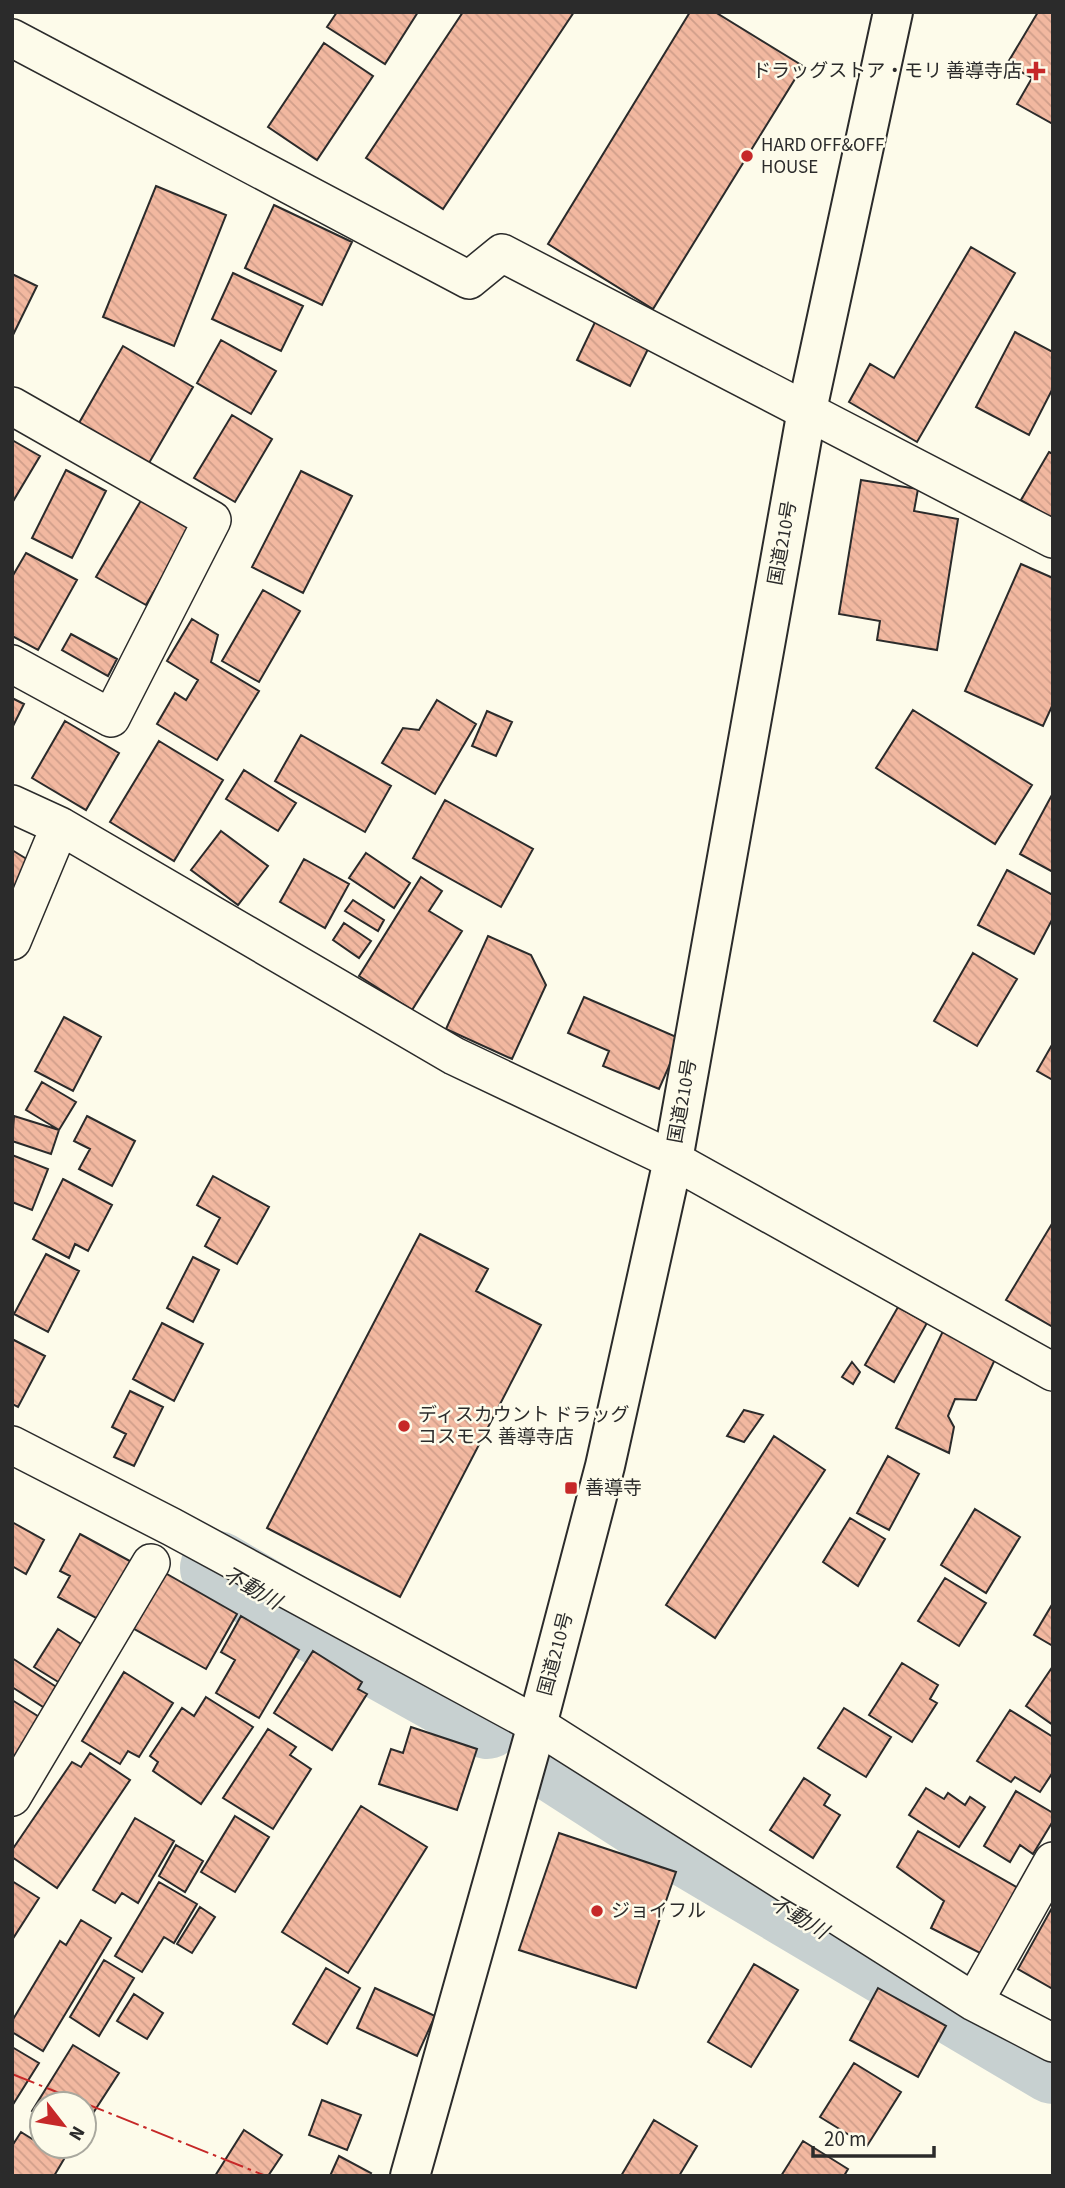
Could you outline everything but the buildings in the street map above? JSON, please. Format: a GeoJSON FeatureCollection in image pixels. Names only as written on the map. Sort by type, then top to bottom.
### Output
{"type":"FeatureCollection","features":[{"type":"Feature","properties":{"kind":"highway","name":"国道210号"},"geometry":{"type":"LineString","coordinates":[[410,2176],[537,1725],[605,1466],[673,1160],[807,410],[893,12]]}},
{"type":"Feature","properties":{"kind":"street"},"geometry":{"type":"LineString","coordinates":[[12,38],[469,280],[502,253],[1053,539]]}},
{"type":"Feature","properties":{"kind":"street"},"geometry":{"type":"LineString","coordinates":[[12,406],[212,520],[111,718],[12,664]]}},
{"type":"Feature","properties":{"kind":"street"},"geometry":{"type":"LineString","coordinates":[[12,804],[60,826],[454,1056],[673,1160],[1053,1372]]}},
{"type":"Feature","properties":{"kind":"street"},"geometry":{"type":"LineString","coordinates":[[12,941],[60,826]]}},
{"type":"Feature","properties":{"kind":"street"},"geometry":{"type":"LineString","coordinates":[[12,1445],[172,1527],[537,1725],[974,2002],[1053,2043]]}},
{"type":"Feature","properties":{"kind":"street"},"geometry":{"type":"LineString","coordinates":[[12,1797],[151,1563]]}},
{"type":"Feature","properties":{"kind":"street"},"geometry":{"type":"LineString","coordinates":[[974,2002],[1053,1861]]}},
{"type":"Feature","properties":{"kind":"waterway","name":"不動川"},"geometry":{"type":"LineString","coordinates":[[217,1568],[487,1722]]}},
{"type":"Feature","properties":{"kind":"waterway","name":"不動川"},"geometry":{"type":"LineString","coordinates":[[549,1762],[667,1838],[1053,2067]]}},
{"type":"Feature","properties":{"kind":"power"},"geometry":{"type":"LineString","coordinates":[[12,2074],[266,2176]]}},
{"type":"Feature","properties":{"kind":"place","name":"ドラッグストア・モリ 善導寺店"},"geometry":{"type":"Point","coordinates":[1036,71]}},
{"type":"Feature","properties":{"kind":"place","name":"HARD OFF&OFF HOUSE"},"geometry":{"type":"Point","coordinates":[747,156]}},
{"type":"Feature","properties":{"kind":"place","name":"ディスカウント ドラッグ コスモス 善導寺店"},"geometry":{"type":"Point","coordinates":[404,1426]}},
{"type":"Feature","properties":{"kind":"place","name":"善導寺"},"geometry":{"type":"Point","coordinates":[571,1488]}},
{"type":"Feature","properties":{"kind":"place","name":"ジョイフル"},"geometry":{"type":"Point","coordinates":[597,1911]}}]}
